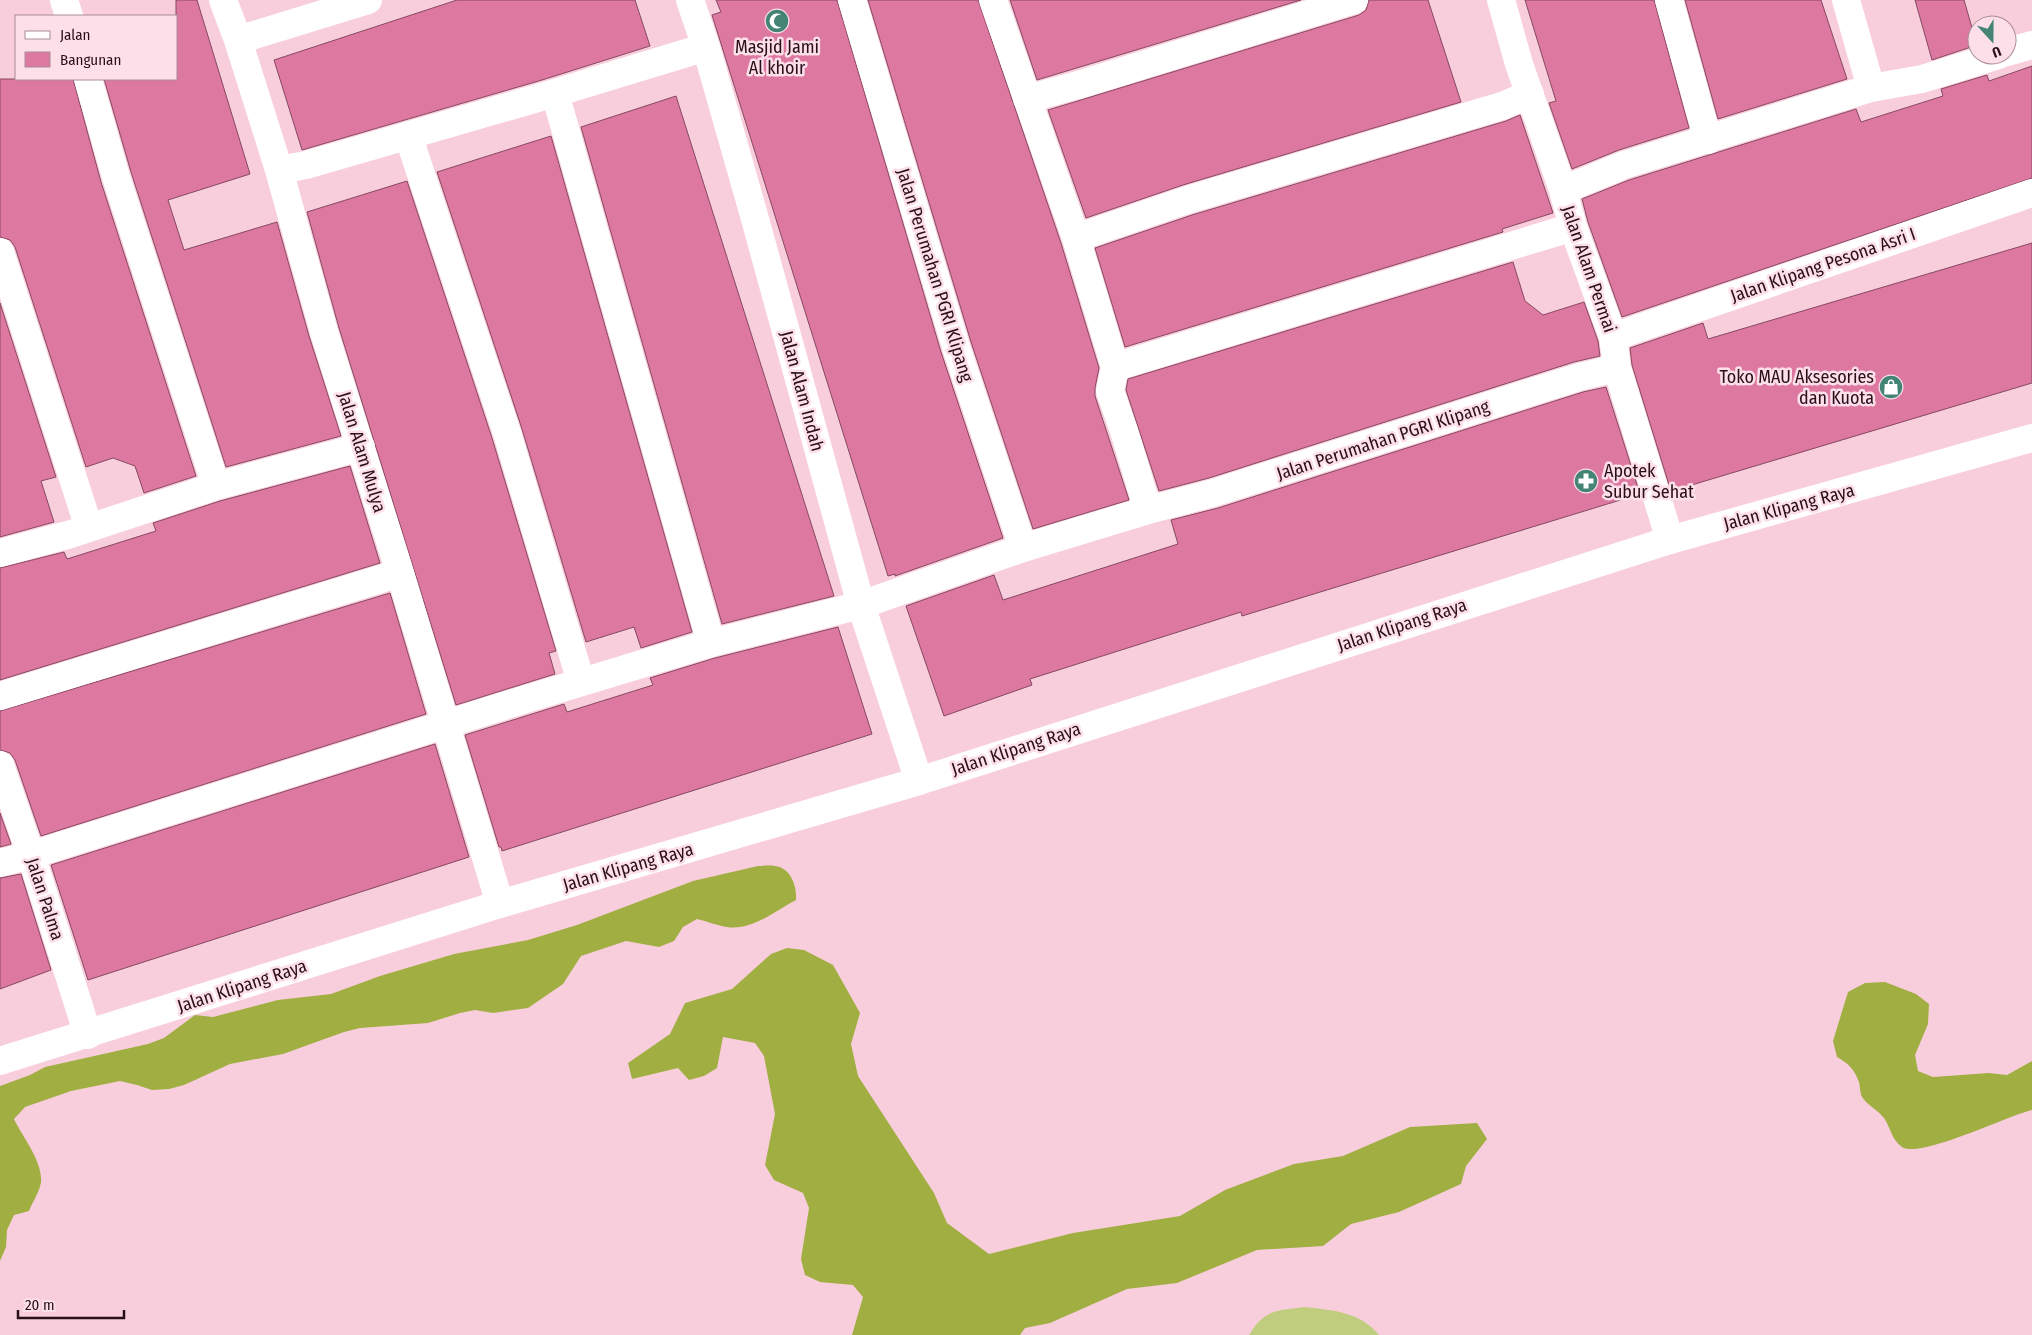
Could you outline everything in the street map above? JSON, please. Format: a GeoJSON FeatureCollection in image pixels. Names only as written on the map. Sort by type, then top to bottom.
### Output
{"type":"FeatureCollection","features":[{"type":"Feature","properties":{"kind":"street"},"geometry":{"type":"LineString","coordinates":[[64,0],[70,15]]}},
{"type":"Feature","properties":{"kind":"street","name":"Jalan Alam Mulya"},"geometry":{"type":"LineString","coordinates":[[223,0],[238,40],[279,170],[324,332],[400,573],[500,904]]}},
{"type":"Feature","properties":{"kind":"street"},"geometry":{"type":"LineString","coordinates":[[238,40],[368,0]]}},
{"type":"Feature","properties":{"kind":"street","name":"Jalan Alam Indah"},"geometry":{"type":"LineString","coordinates":[[690,0],[706,47],[861,605],[919,781]]}},
{"type":"Feature","properties":{"kind":"street","name":"Jalan Perumahan PGRI Klipang"},"geometry":{"type":"LineString","coordinates":[[852,0],[956,347],[1022,548]]}},
{"type":"Feature","properties":{"kind":"street"},"geometry":{"type":"LineString","coordinates":[[993,0],[1076,238],[1115,367],[1110,391],[1148,510]]}},
{"type":"Feature","properties":{"kind":"street"},"geometry":{"type":"LineString","coordinates":[[1027,99],[1354,0]]}},
{"type":"Feature","properties":{"kind":"street","name":"Jalan Alam Permai"},"geometry":{"type":"LineString","coordinates":[[1501,0],[1519,64],[1563,190],[1573,227],[1613,337],[1617,368],[1670,540]]}},
{"type":"Feature","properties":{"kind":"street"},"geometry":{"type":"LineString","coordinates":[[1670,0],[1708,140]]}},
{"type":"Feature","properties":{"kind":"street"},"geometry":{"type":"LineString","coordinates":[[1846,0],[1871,88]]}},
{"type":"Feature","properties":{"kind":"street"},"geometry":{"type":"LineString","coordinates":[[2017,49],[2032,45]]}},
{"type":"Feature","properties":{"kind":"street"},"geometry":{"type":"LineString","coordinates":[[279,170],[306,165],[706,47]]}},
{"type":"Feature","properties":{"kind":"street"},"geometry":{"type":"LineString","coordinates":[[1563,190],[1624,165],[1871,88],[1922,79],[1967,65]]}},
{"type":"Feature","properties":{"kind":"street"},"geometry":{"type":"LineString","coordinates":[[88,80],[116,177],[216,486]]}},
{"type":"Feature","properties":{"kind":"street"},"geometry":{"type":"LineString","coordinates":[[555,93],[711,643]]}},
{"type":"Feature","properties":{"kind":"street"},"geometry":{"type":"LineString","coordinates":[[1076,238],[1187,200],[1502,106],[1530,94]]}},
{"type":"Feature","properties":{"kind":"street"},"geometry":{"type":"LineString","coordinates":[[408,135],[506,433],[581,682]]}},
{"type":"Feature","properties":{"kind":"street","name":"Jalan Klipang Pesona Asri I"},"geometry":{"type":"LineString","coordinates":[[1613,337],[2032,193]]}},
{"type":"Feature","properties":{"kind":"street"},"geometry":{"type":"LineString","coordinates":[[1115,367],[1573,227]]}},
{"type":"Feature","properties":{"kind":"street"},"geometry":{"type":"LineString","coordinates":[[0,252],[89,528]]}},
{"type":"Feature","properties":{"kind":"street","name":"Jalan Perumahan PGRI Klipang"},"geometry":{"type":"LineString","coordinates":[[0,863],[31,855],[711,643],[861,605],[1022,548],[1148,510],[1213,493],[1579,377],[1617,368]]}},
{"type":"Feature","properties":{"kind":"street","name":"Jalan Klipang Raya"},"geometry":{"type":"LineString","coordinates":[[0,1061],[88,1035],[500,904],[919,781],[1670,540],[2032,438]]}},
{"type":"Feature","properties":{"kind":"street"},"geometry":{"type":"LineString","coordinates":[[0,553],[89,528],[216,486],[361,447]]}},
{"type":"Feature","properties":{"kind":"street"},"geometry":{"type":"LineString","coordinates":[[0,696],[400,573]]}},
{"type":"Feature","properties":{"kind":"street","name":"Jalan Palma"},"geometry":{"type":"LineString","coordinates":[[0,765],[31,855],[88,1035]]}},
{"type":"Feature","properties":{"kind":"green space"},"geometry":{"type":"Polygon","coordinates":[[[758,866],[775,866],[785,870],[792,878],[796,900],[763,919],[745,926],[720,926],[697,919],[683,927],[674,941],[659,947],[626,941],[581,956],[563,984],[528,1008],[493,1013],[475,1010],[428,1023],[360,1028],[283,1054],[230,1064],[184,1085],[169,1089],[152,1090],[120,1081],[71,1091],[25,1107],[14,1119],[39,1166],[41,1182],[29,1211],[14,1215],[7,1230],[6,1247],[0,1261],[0,1086],[30,1075],[45,1067],[148,1044],[164,1038],[195,1015],[213,1017],[278,1000],[331,994],[380,976],[454,954],[528,940],[577,925],[693,881],[758,866]]]}},
{"type":"Feature","properties":{"kind":"green space"},"geometry":{"type":"Polygon","coordinates":[[[787,948],[804,950],[833,965],[860,1013],[851,1044],[858,1076],[934,1193],[947,1223],[989,1254],[1073,1233],[1180,1216],[1225,1190],[1294,1164],[1343,1156],[1410,1127],[1477,1123],[1487,1139],[1466,1166],[1461,1184],[1399,1212],[1351,1224],[1323,1246],[1257,1250],[1177,1283],[1127,1289],[1050,1323],[1025,1328],[1020,1335],[852,1335],[863,1297],[853,1285],[820,1282],[805,1275],[801,1259],[809,1208],[803,1193],[774,1180],[765,1165],[775,1114],[764,1056],[755,1043],[723,1037],[717,1068],[704,1076],[689,1080],[678,1068],[632,1079],[628,1063],[670,1034],[685,1003],[732,989],[771,954],[787,948]]]}},
{"type":"Feature","properties":{"kind":"green space"},"geometry":{"type":"Polygon","coordinates":[[[1885,982],[1916,994],[1929,1004],[1928,1024],[1915,1055],[1918,1071],[1933,1077],[1989,1073],[2007,1075],[2032,1061],[2032,1110],[1927,1147],[1912,1149],[1898,1144],[1884,1118],[1862,1097],[1859,1082],[1853,1070],[1837,1057],[1833,1041],[1848,992],[1865,983],[1885,982]]]}},
{"type":"Feature","properties":{"kind":"green space"},"geometry":{"type":"Polygon","coordinates":[[[1304,1307],[1335,1311],[1355,1317],[1372,1327],[1379,1335],[1249,1335],[1260,1320],[1266,1316],[1279,1311],[1304,1307]]]}},
{"type":"Feature","properties":{"kind":"building"},"geometry":{"type":"Polygon","coordinates":[[[176,0],[197,0],[250,174],[168,200],[184,250],[277,222],[309,336],[341,436],[226,467],[131,172],[104,80],[178,80],[178,15],[176,15],[176,0]]]}},
{"type":"Feature","properties":{"kind":"building"},"geometry":{"type":"Polygon","coordinates":[[[457,0],[635,0],[650,46],[542,80],[302,150],[274,60],[457,0]]]}},
{"type":"Feature","properties":{"kind":"building"},"geometry":{"type":"Polygon","coordinates":[[[716,0],[837,0],[941,352],[1003,538],[895,576],[895,574],[888,576],[712,15],[721,12],[716,0]]]}},
{"type":"Feature","properties":{"kind":"building"},"geometry":{"type":"Polygon","coordinates":[[[868,0],[978,0],[1061,243],[1099,368],[1095,396],[1129,500],[1033,529],[971,342],[868,0]]]}},
{"type":"Feature","properties":{"kind":"building"},"geometry":{"type":"Polygon","coordinates":[[[1010,0],[1301,0],[1037,80],[1010,0]]]}},
{"type":"Feature","properties":{"kind":"building"},"geometry":{"type":"Polygon","coordinates":[[[1369,0],[1428,0],[1461,102],[1183,185],[1086,218],[1048,110],[1359,15],[1366,10],[1369,0]]]}},
{"type":"Feature","properties":{"kind":"building"},"geometry":{"type":"Polygon","coordinates":[[[1525,0],[1654,0],[1689,128],[1619,150],[1572,169],[1549,103],[1556,101],[1525,0]]]}},
{"type":"Feature","properties":{"kind":"building"},"geometry":{"type":"Polygon","coordinates":[[[1685,0],[1821,0],[1847,79],[1718,119],[1685,0]]]}},
{"type":"Feature","properties":{"kind":"building"},"geometry":{"type":"Polygon","coordinates":[[[1915,0],[1964,0],[1968,15],[1967,48],[1932,60],[1915,0]]]}},
{"type":"Feature","properties":{"kind":"building"},"geometry":{"type":"Polygon","coordinates":[[[2032,66],[2032,178],[1622,317],[1588,222],[1582,199],[1629,180],[1856,109],[1861,122],[1943,96],[1941,89],[1987,75],[1989,81],[2032,66]]]}},
{"type":"Feature","properties":{"kind":"building"},"geometry":{"type":"Polygon","coordinates":[[[0,79],[73,80],[101,182],[196,476],[144,493],[135,466],[113,458],[86,467],[15,247],[10,240],[0,237],[0,79]]]}},
{"type":"Feature","properties":{"kind":"building"},"geometry":{"type":"Polygon","coordinates":[[[676,96],[834,596],[722,624],[581,127],[676,96]]]}},
{"type":"Feature","properties":{"kind":"building"},"geometry":{"type":"Polygon","coordinates":[[[1520,115],[1553,213],[1502,229],[1503,232],[1125,347],[1095,248],[1192,215],[1506,121],[1520,115]]]}},
{"type":"Feature","properties":{"kind":"building"},"geometry":{"type":"Polygon","coordinates":[[[551,136],[692,632],[641,648],[634,627],[586,642],[522,429],[437,172],[551,136]]]}},
{"type":"Feature","properties":{"kind":"building"},"geometry":{"type":"Polygon","coordinates":[[[407,181],[492,438],[556,651],[549,653],[555,674],[456,705],[339,328],[307,212],[407,181]]]}},
{"type":"Feature","properties":{"kind":"building"},"geometry":{"type":"Polygon","coordinates":[[[2032,243],[2032,383],[1675,490],[1673,484],[1669,485],[1632,365],[1630,348],[1703,323],[1708,339],[2032,243]]]}},
{"type":"Feature","properties":{"kind":"building"},"geometry":{"type":"Polygon","coordinates":[[[1513,262],[1525,301],[1543,315],[1584,302],[1598,341],[1600,356],[1574,362],[1209,478],[1159,491],[1126,390],[1128,379],[1513,262]]]}},
{"type":"Feature","properties":{"kind":"building"},"geometry":{"type":"Polygon","coordinates":[[[0,303],[56,477],[41,481],[54,522],[0,537],[0,303]]]}},
{"type":"Feature","properties":{"kind":"building"},"geometry":{"type":"Polygon","coordinates":[[[1606,387],[1640,494],[1242,616],[1241,612],[1030,679],[1032,685],[944,716],[906,606],[994,575],[1003,600],[1178,544],[1171,520],[1218,508],[1583,392],[1606,387]]]}},
{"type":"Feature","properties":{"kind":"building"},"geometry":{"type":"Polygon","coordinates":[[[350,466],[380,563],[0,680],[0,568],[64,552],[67,559],[156,531],[153,523],[220,501],[350,466]]]}},
{"type":"Feature","properties":{"kind":"building"},"geometry":{"type":"Polygon","coordinates":[[[390,593],[426,714],[41,836],[15,760],[10,753],[0,750],[0,711],[390,593]]]}},
{"type":"Feature","properties":{"kind":"building"},"geometry":{"type":"Polygon","coordinates":[[[838,627],[872,734],[502,851],[501,847],[499,847],[465,735],[564,704],[567,712],[653,685],[650,678],[715,658],[838,627]]]}},
{"type":"Feature","properties":{"kind":"building"},"geometry":{"type":"Polygon","coordinates":[[[435,744],[469,857],[88,980],[51,865],[435,744]]]}},
{"type":"Feature","properties":{"kind":"building"},"geometry":{"type":"Polygon","coordinates":[[[0,813],[11,844],[0,847],[0,813]]]}},
{"type":"Feature","properties":{"kind":"building"},"geometry":{"type":"Polygon","coordinates":[[[21,874],[51,970],[0,989],[0,878],[21,874]]]}},
{"type":"Feature","properties":{"kind":"place","name":"Masjid Jami Al khoir"},"geometry":{"type":"Point","coordinates":[777,21]}},
{"type":"Feature","properties":{"kind":"place","name":"Toko MAU Aksesories dan Kuota"},"geometry":{"type":"Point","coordinates":[1891,387]}},
{"type":"Feature","properties":{"kind":"place","name":"Apotek Subur Sehat"},"geometry":{"type":"Point","coordinates":[1586,481]}}]}
